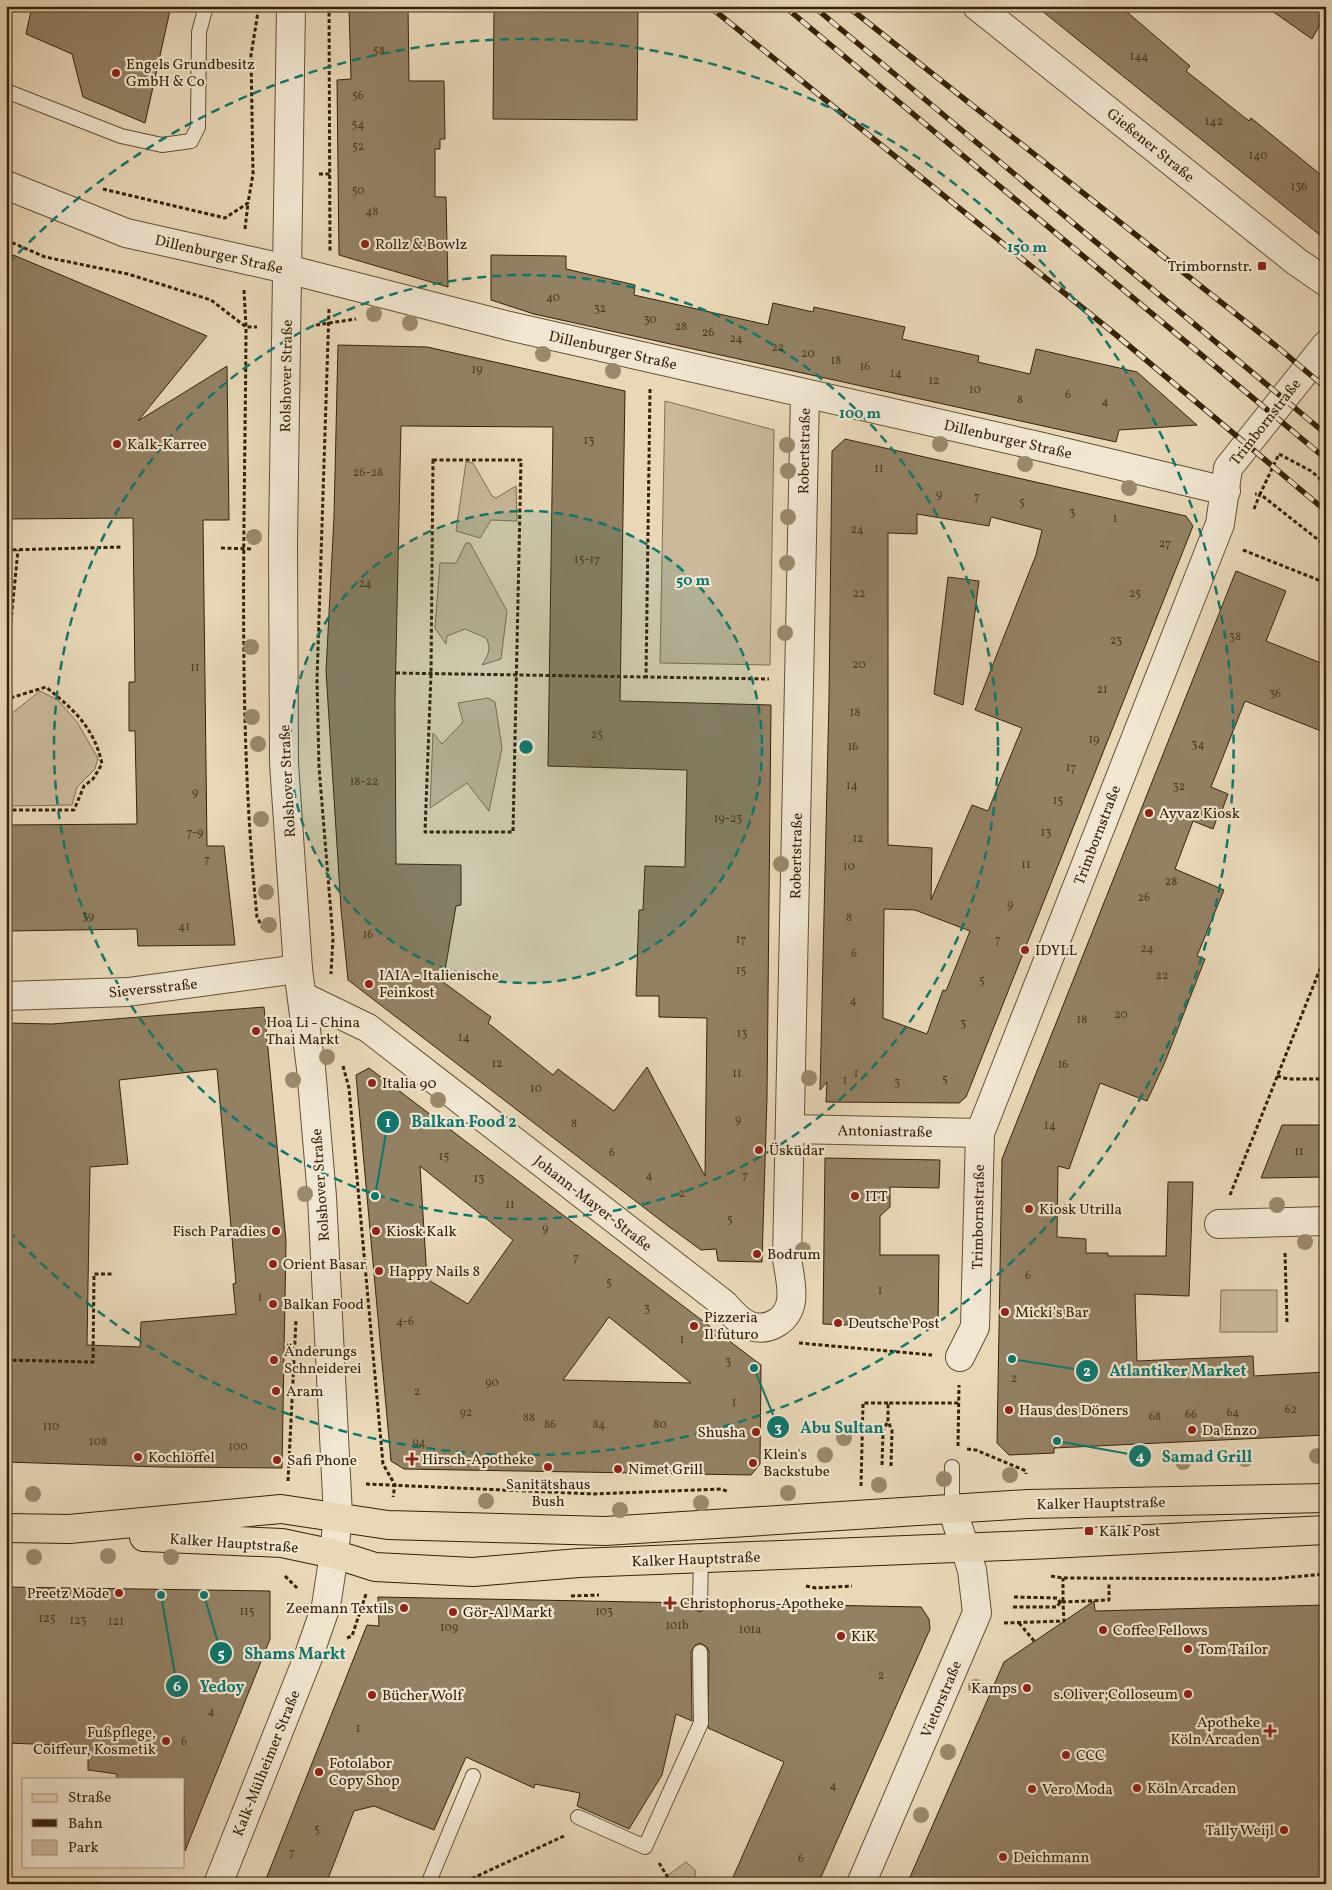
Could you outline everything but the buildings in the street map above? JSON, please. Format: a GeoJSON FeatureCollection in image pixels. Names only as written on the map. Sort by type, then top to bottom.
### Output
{"type":"FeatureCollection","features":[{"type":"Feature","properties":{"kind":"main road","name":"Kalker Hauptstraße"},"geometry":{"type":"LineString","coordinates":[[6,1528],[70,1529],[282,1509],[388,1525],[605,1531],[952,1508],[1058,1503],[1326,1498]]}},
{"type":"Feature","properties":{"kind":"main road","name":"Kalker Hauptstraße"},"geometry":{"type":"LineString","coordinates":[[70,1529],[133,1537],[282,1543],[334,1554],[375,1566],[473,1572],[579,1563],[1326,1530]]}},
{"type":"Feature","properties":{"kind":"street","name":"Rolshover Straße"},"geometry":{"type":"LineString","coordinates":[[291,6],[286,328],[284,763],[298,970],[311,1068],[322,1197],[338,1516],[334,1554]]}},
{"type":"Feature","properties":{"kind":"street","name":"Gießener Straße"},"geometry":{"type":"LineString","coordinates":[[977,6],[1297,262],[1326,282]]}},
{"type":"Feature","properties":{"kind":"street","name":"Dillenburger Straße"},"geometry":{"type":"LineString","coordinates":[[6,185],[126,233],[287,269],[509,326],[1038,446],[1226,491]]}},
{"type":"Feature","properties":{"kind":"street","name":"Trimbornstraße"},"geometry":{"type":"LineString","coordinates":[[960,1357],[975,1326],[980,1134],[1220,524],[1228,468],[1326,345]]}},
{"type":"Feature","properties":{"kind":"street","name":"Robertstraße"},"geometry":{"type":"LineString","coordinates":[[785,1316],[792,1298],[788,1258],[805,394]]}},
{"type":"Feature","properties":{"kind":"street","name":"Sieversstraße"},"geometry":{"type":"LineString","coordinates":[[6,996],[128,992],[298,970]]}},
{"type":"Feature","properties":{"kind":"street","name":"Johann-Mayer-Straße"},"geometry":{"type":"LineString","coordinates":[[302,996],[368,1028],[724,1304],[738,1319],[750,1326],[759,1328],[769,1327],[785,1316]]}},
{"type":"Feature","properties":{"kind":"street","name":"Antoniastraße"},"geometry":{"type":"LineString","coordinates":[[791,1129],[980,1134]]}},
{"type":"Feature","properties":{"kind":"street"},"geometry":{"type":"LineString","coordinates":[[1219,1224],[1326,1221]]}},
{"type":"Feature","properties":{"kind":"street","name":"Vietorstraße"},"geometry":{"type":"LineString","coordinates":[[862,1884],[977,1613],[966,1547],[952,1508]]}},
{"type":"Feature","properties":{"kind":"street","name":"Kalk-Mülheimer Straße"},"geometry":{"type":"LineString","coordinates":[[218,1884],[309,1655],[326,1606],[334,1554]]}},
{"type":"Feature","properties":{"kind":"lane"},"geometry":{"type":"LineString","coordinates":[[6,91],[121,136],[162,145],[192,141],[198,127],[199,32],[206,6]]}},
{"type":"Feature","properties":{"kind":"lane"},"geometry":{"type":"LineString","coordinates":[[952,1467],[952,1508]]}},
{"type":"Feature","properties":{"kind":"lane"},"geometry":{"type":"LineString","coordinates":[[700,1603],[701,1559]]}},
{"type":"Feature","properties":{"kind":"lane"},"geometry":{"type":"LineString","coordinates":[[578,1817],[645,1847],[701,1723],[700,1652]]}},
{"type":"Feature","properties":{"kind":"lane"},"geometry":{"type":"LineString","coordinates":[[428,1884],[472,1776]]}},
{"type":"Feature","properties":{"kind":"path"},"geometry":{"type":"LineString","coordinates":[[98,188],[225,218],[248,203],[253,174],[252,55],[259,6]]}},
{"type":"Feature","properties":{"kind":"path"},"geometry":{"type":"LineString","coordinates":[[329,6],[330,248],[332,280],[328,324],[317,680],[319,767],[334,938],[332,969],[328,987],[329,1009]]}},
{"type":"Feature","properties":{"kind":"path"},"geometry":{"type":"LineString","coordinates":[[6,240],[45,257],[128,274],[211,300],[246,327],[286,328],[363,319]]}},
{"type":"Feature","properties":{"kind":"path"},"geometry":{"type":"LineString","coordinates":[[646,677],[651,358]]}},
{"type":"Feature","properties":{"kind":"path"},"geometry":{"type":"LineString","coordinates":[[1326,484],[1311,471],[1279,454],[1260,494],[1321,542],[1326,543]]}},
{"type":"Feature","properties":{"kind":"path"},"geometry":{"type":"LineString","coordinates":[[433,460],[521,460],[513,832],[425,832],[431,674],[433,460]]}},
{"type":"Feature","properties":{"kind":"path"},"geometry":{"type":"LineString","coordinates":[[6,550],[122,547]]}},
{"type":"Feature","properties":{"kind":"path"},"geometry":{"type":"LineString","coordinates":[[6,810],[74,810],[84,786],[93,779],[102,764],[98,743],[75,711],[46,687],[7,700],[7,661],[18,550]]}},
{"type":"Feature","properties":{"kind":"path"},"geometry":{"type":"LineString","coordinates":[[1276,563],[1326,583]]}},
{"type":"Feature","properties":{"kind":"path"},"geometry":{"type":"LineString","coordinates":[[396,673],[799,679]]}},
{"type":"Feature","properties":{"kind":"path"},"geometry":{"type":"LineString","coordinates":[[1242,1165],[1326,954]]}},
{"type":"Feature","properties":{"kind":"path"},"geometry":{"type":"LineString","coordinates":[[343,1064],[348,1088],[355,1155],[383,1464],[395,1485]]}},
{"type":"Feature","properties":{"kind":"path"},"geometry":{"type":"LineString","coordinates":[[1277,1076],[1288,1079],[1326,1079]]}},
{"type":"Feature","properties":{"kind":"path"},"geometry":{"type":"LineString","coordinates":[[1284,1222],[1287,1322]]}},
{"type":"Feature","properties":{"kind":"path"},"geometry":{"type":"LineString","coordinates":[[6,1360],[93,1362],[94,1274],[112,1274]]}},
{"type":"Feature","properties":{"kind":"path"},"geometry":{"type":"LineString","coordinates":[[251,1513],[287,1488],[296,1347],[296,1310]]}},
{"type":"Feature","properties":{"kind":"path"},"geometry":{"type":"LineString","coordinates":[[785,1316],[784,1329],[792,1343],[960,1357],[958,1449],[976,1450],[1026,1471]]}},
{"type":"Feature","properties":{"kind":"path"},"geometry":{"type":"LineString","coordinates":[[861,1485],[863,1403],[959,1403]]}},
{"type":"Feature","properties":{"kind":"path"},"geometry":{"type":"LineString","coordinates":[[888,1403],[888,1421],[892,1431],[891,1466]]}},
{"type":"Feature","properties":{"kind":"path"},"geometry":{"type":"LineString","coordinates":[[882,1465],[883,1430],[888,1421]]}},
{"type":"Feature","properties":{"kind":"path"},"geometry":{"type":"LineString","coordinates":[[335,1483],[594,1494],[721,1489]]}},
{"type":"Feature","properties":{"kind":"path"},"geometry":{"type":"LineString","coordinates":[[1048,1575],[1063,1578],[1270,1579],[1326,1574]]}},
{"type":"Feature","properties":{"kind":"path"},"geometry":{"type":"LineString","coordinates":[[973,1623],[1064,1621],[1062,1602],[1063,1578]]}},
{"type":"Feature","properties":{"kind":"path"},"geometry":{"type":"LineString","coordinates":[[1014,1597],[1057,1598],[1062,1602],[1110,1600],[1109,1583]]}},
{"type":"Feature","properties":{"kind":"path"},"geometry":{"type":"LineString","coordinates":[[803,1585],[816,1588],[852,1586]]}},
{"type":"Feature","properties":{"kind":"path"},"geometry":{"type":"LineString","coordinates":[[352,1636],[367,1592]]}},
{"type":"Feature","properties":{"kind":"path"},"geometry":{"type":"LineString","coordinates":[[1013,1607],[1057,1607],[1062,1602]]}},
{"type":"Feature","properties":{"kind":"path"},"geometry":{"type":"LineString","coordinates":[[1018,1623],[1035,1642]]}},
{"type":"Feature","properties":{"kind":"path"},"geometry":{"type":"LineString","coordinates":[[460,1884],[573,1832],[578,1817]]}},
{"type":"Feature","properties":{"kind":"green space"},"geometry":{"type":"Polygon","coordinates":[[[665,401],[774,430],[770,665],[660,663],[665,401]]]}},
{"type":"Feature","properties":{"kind":"green space"},"geometry":{"type":"Polygon","coordinates":[[[466,462],[473,463],[492,496],[496,498],[516,486],[517,521],[491,520],[480,538],[456,531],[466,462]]]}},
{"type":"Feature","properties":{"kind":"green space"},"geometry":{"type":"Polygon","coordinates":[[[466,543],[470,543],[507,611],[501,659],[482,665],[488,652],[489,645],[486,638],[465,629],[447,636],[446,644],[435,628],[440,563],[456,563],[466,543]]]}},
{"type":"Feature","properties":{"kind":"green space"},"geometry":{"type":"Polygon","coordinates":[[[40,691],[58,700],[77,722],[98,758],[95,769],[77,787],[72,805],[6,806],[6,718],[40,691]]]}},
{"type":"Feature","properties":{"kind":"green space"},"geometry":{"type":"Polygon","coordinates":[[[488,698],[495,702],[502,748],[489,811],[467,783],[430,808],[433,733],[442,744],[463,722],[458,703],[488,698]]]}},
{"type":"Feature","properties":{"kind":"green space"},"geometry":{"type":"Polygon","coordinates":[[[1221,1290],[1277,1290],[1277,1332],[1220,1332],[1221,1290]]]}},
{"type":"Feature","properties":{"kind":"green space"},"geometry":{"type":"Polygon","coordinates":[[[686,1862],[695,1870],[696,1884],[656,1884],[686,1862]]]}},
{"type":"Feature","properties":{"kind":"railway"},"geometry":{"type":"LineString","coordinates":[[709,6],[1115,334],[1326,511]]}},
{"type":"Feature","properties":{"kind":"railway"},"geometry":{"type":"LineString","coordinates":[[784,6],[1326,459]]}},
{"type":"Feature","properties":{"kind":"railway"},"geometry":{"type":"LineString","coordinates":[[813,6],[1326,434]]}},
{"type":"Feature","properties":{"kind":"railway"},"geometry":{"type":"LineString","coordinates":[[847,6],[1275,345],[1326,388]]}},
{"type":"Feature","properties":{"kind":"place","name":"Engels Grundbesitz GmbH & Co"},"geometry":{"type":"Point","coordinates":[116,73]}},
{"type":"Feature","properties":{"kind":"place","name":"Rollz & Bowlz"},"geometry":{"type":"Point","coordinates":[365,244]}},
{"type":"Feature","properties":{"kind":"place","name":"Trimbornstr."},"geometry":{"type":"Point","coordinates":[1262,266]}},
{"type":"Feature","properties":{"kind":"place","name":"Kalk-Karree"},"geometry":{"type":"Point","coordinates":[117,444]}},
{"type":"Feature","properties":{"kind":"place","name":"Ayvaz Kiosk"},"geometry":{"type":"Point","coordinates":[1149,813]}},
{"type":"Feature","properties":{"kind":"place","name":"IDYLL"},"geometry":{"type":"Point","coordinates":[1025,950]}},
{"type":"Feature","properties":{"kind":"place","name":"IAIA - Italienische Feinkost"},"geometry":{"type":"Point","coordinates":[369,984]}},
{"type":"Feature","properties":{"kind":"place","name":"Hoa Li - China Thai Markt"},"geometry":{"type":"Point","coordinates":[256,1031]}},
{"type":"Feature","properties":{"kind":"place","name":"Italia 90"},"geometry":{"type":"Point","coordinates":[372,1083]}},
{"type":"Feature","properties":{"kind":"place","name":"Üsküdar"},"geometry":{"type":"Point","coordinates":[759,1150]}},
{"type":"Feature","properties":{"kind":"place","name":"Balkan Food 2"},"geometry":{"type":"Point","coordinates":[375,1196]}},
{"type":"Feature","properties":{"kind":"place","name":"ITT"},"geometry":{"type":"Point","coordinates":[855,1196]}},
{"type":"Feature","properties":{"kind":"place","name":"Kiosk Utrilla"},"geometry":{"type":"Point","coordinates":[1029,1209]}},
{"type":"Feature","properties":{"kind":"place","name":"Fisch Paradies"},"geometry":{"type":"Point","coordinates":[276,1231]}},
{"type":"Feature","properties":{"kind":"place","name":"Kiosk Kalk"},"geometry":{"type":"Point","coordinates":[376,1231]}},
{"type":"Feature","properties":{"kind":"place","name":"Bodrum"},"geometry":{"type":"Point","coordinates":[757,1254]}},
{"type":"Feature","properties":{"kind":"place","name":"Orient Basar"},"geometry":{"type":"Point","coordinates":[273,1264]}},
{"type":"Feature","properties":{"kind":"place","name":"Happy Nails 8"},"geometry":{"type":"Point","coordinates":[379,1271]}},
{"type":"Feature","properties":{"kind":"place","name":"Balkan Food"},"geometry":{"type":"Point","coordinates":[273,1304]}},
{"type":"Feature","properties":{"kind":"place","name":"Micki's Bar"},"geometry":{"type":"Point","coordinates":[1005,1312]}},
{"type":"Feature","properties":{"kind":"place","name":"Deutsche Post"},"geometry":{"type":"Point","coordinates":[838,1323]}},
{"type":"Feature","properties":{"kind":"place","name":"Pizzeria Il futuro"},"geometry":{"type":"Point","coordinates":[694,1326]}},
{"type":"Feature","properties":{"kind":"place","name":"Atlantiker Market"},"geometry":{"type":"Point","coordinates":[1012,1359]}},
{"type":"Feature","properties":{"kind":"place","name":"Änderungs Schneiderei"},"geometry":{"type":"Point","coordinates":[274,1360]}},
{"type":"Feature","properties":{"kind":"place","name":"Abu Sultan"},"geometry":{"type":"Point","coordinates":[754,1368]}},
{"type":"Feature","properties":{"kind":"place","name":"Aram"},"geometry":{"type":"Point","coordinates":[276,1391]}},
{"type":"Feature","properties":{"kind":"place","name":"Haus des Döners"},"geometry":{"type":"Point","coordinates":[1009,1410]}},
{"type":"Feature","properties":{"kind":"place","name":"Da Enzo"},"geometry":{"type":"Point","coordinates":[1192,1430]}},
{"type":"Feature","properties":{"kind":"place","name":"Shusha"},"geometry":{"type":"Point","coordinates":[756,1432]}},
{"type":"Feature","properties":{"kind":"place","name":"Samad Grill"},"geometry":{"type":"Point","coordinates":[1057,1441]}},
{"type":"Feature","properties":{"kind":"place","name":"Kochlöffel"},"geometry":{"type":"Point","coordinates":[138,1457]}},
{"type":"Feature","properties":{"kind":"place","name":"Hirsch-Apotheke"},"geometry":{"type":"Point","coordinates":[412,1459]}},
{"type":"Feature","properties":{"kind":"place","name":"Safi Phone"},"geometry":{"type":"Point","coordinates":[277,1460]}},
{"type":"Feature","properties":{"kind":"place","name":"Klein's Backstube"},"geometry":{"type":"Point","coordinates":[753,1463]}},
{"type":"Feature","properties":{"kind":"place","name":"Sanitätshaus Bush"},"geometry":{"type":"Point","coordinates":[548,1467]}},
{"type":"Feature","properties":{"kind":"place","name":"Nimet Grill"},"geometry":{"type":"Point","coordinates":[618,1469]}},
{"type":"Feature","properties":{"kind":"place","name":"Kalk Post"},"geometry":{"type":"Point","coordinates":[1089,1531]}},
{"type":"Feature","properties":{"kind":"place","name":"Preetz Mode"},"geometry":{"type":"Point","coordinates":[119,1593]}},
{"type":"Feature","properties":{"kind":"place","name":"Yedoy"},"geometry":{"type":"Point","coordinates":[161,1595]}},
{"type":"Feature","properties":{"kind":"place","name":"Shams Markt"},"geometry":{"type":"Point","coordinates":[204,1595]}},
{"type":"Feature","properties":{"kind":"place","name":"Christophorus-Apotheke"},"geometry":{"type":"Point","coordinates":[670,1603]}},
{"type":"Feature","properties":{"kind":"place","name":"Zeemann Textils"},"geometry":{"type":"Point","coordinates":[404,1608]}},
{"type":"Feature","properties":{"kind":"place","name":"Gör-Al Markt"},"geometry":{"type":"Point","coordinates":[453,1612]}},
{"type":"Feature","properties":{"kind":"place","name":"Coffee Fellows"},"geometry":{"type":"Point","coordinates":[1103,1630]}},
{"type":"Feature","properties":{"kind":"place","name":"KiK"},"geometry":{"type":"Point","coordinates":[841,1636]}},
{"type":"Feature","properties":{"kind":"place","name":"Tom Tailor"},"geometry":{"type":"Point","coordinates":[1188,1649]}},
{"type":"Feature","properties":{"kind":"place","name":"Kamps"},"geometry":{"type":"Point","coordinates":[1027,1688]}},
{"type":"Feature","properties":{"kind":"place","name":"s.Oliver;Colloseum"},"geometry":{"type":"Point","coordinates":[1188,1694]}},
{"type":"Feature","properties":{"kind":"place","name":"Bücher Wolf"},"geometry":{"type":"Point","coordinates":[372,1695]}},
{"type":"Feature","properties":{"kind":"place","name":"Apotheke Köln Arcaden"},"geometry":{"type":"Point","coordinates":[1270,1731]}},
{"type":"Feature","properties":{"kind":"place","name":"Fußpflege, Coiffeur, Kosmetik"},"geometry":{"type":"Point","coordinates":[166,1741]}},
{"type":"Feature","properties":{"kind":"place","name":"CCC"},"geometry":{"type":"Point","coordinates":[1066,1755]}},
{"type":"Feature","properties":{"kind":"place","name":"Fotolabor Copy Shop"},"geometry":{"type":"Point","coordinates":[319,1772]}},
{"type":"Feature","properties":{"kind":"place","name":"Köln Arcaden"},"geometry":{"type":"Point","coordinates":[1137,1788]}},
{"type":"Feature","properties":{"kind":"place","name":"Vero Moda"},"geometry":{"type":"Point","coordinates":[1032,1789]}},
{"type":"Feature","properties":{"kind":"place","name":"Tally Weijl"},"geometry":{"type":"Point","coordinates":[1284,1830]}},
{"type":"Feature","properties":{"kind":"place","name":"Deichmann"},"geometry":{"type":"Point","coordinates":[1003,1857]}}]}
